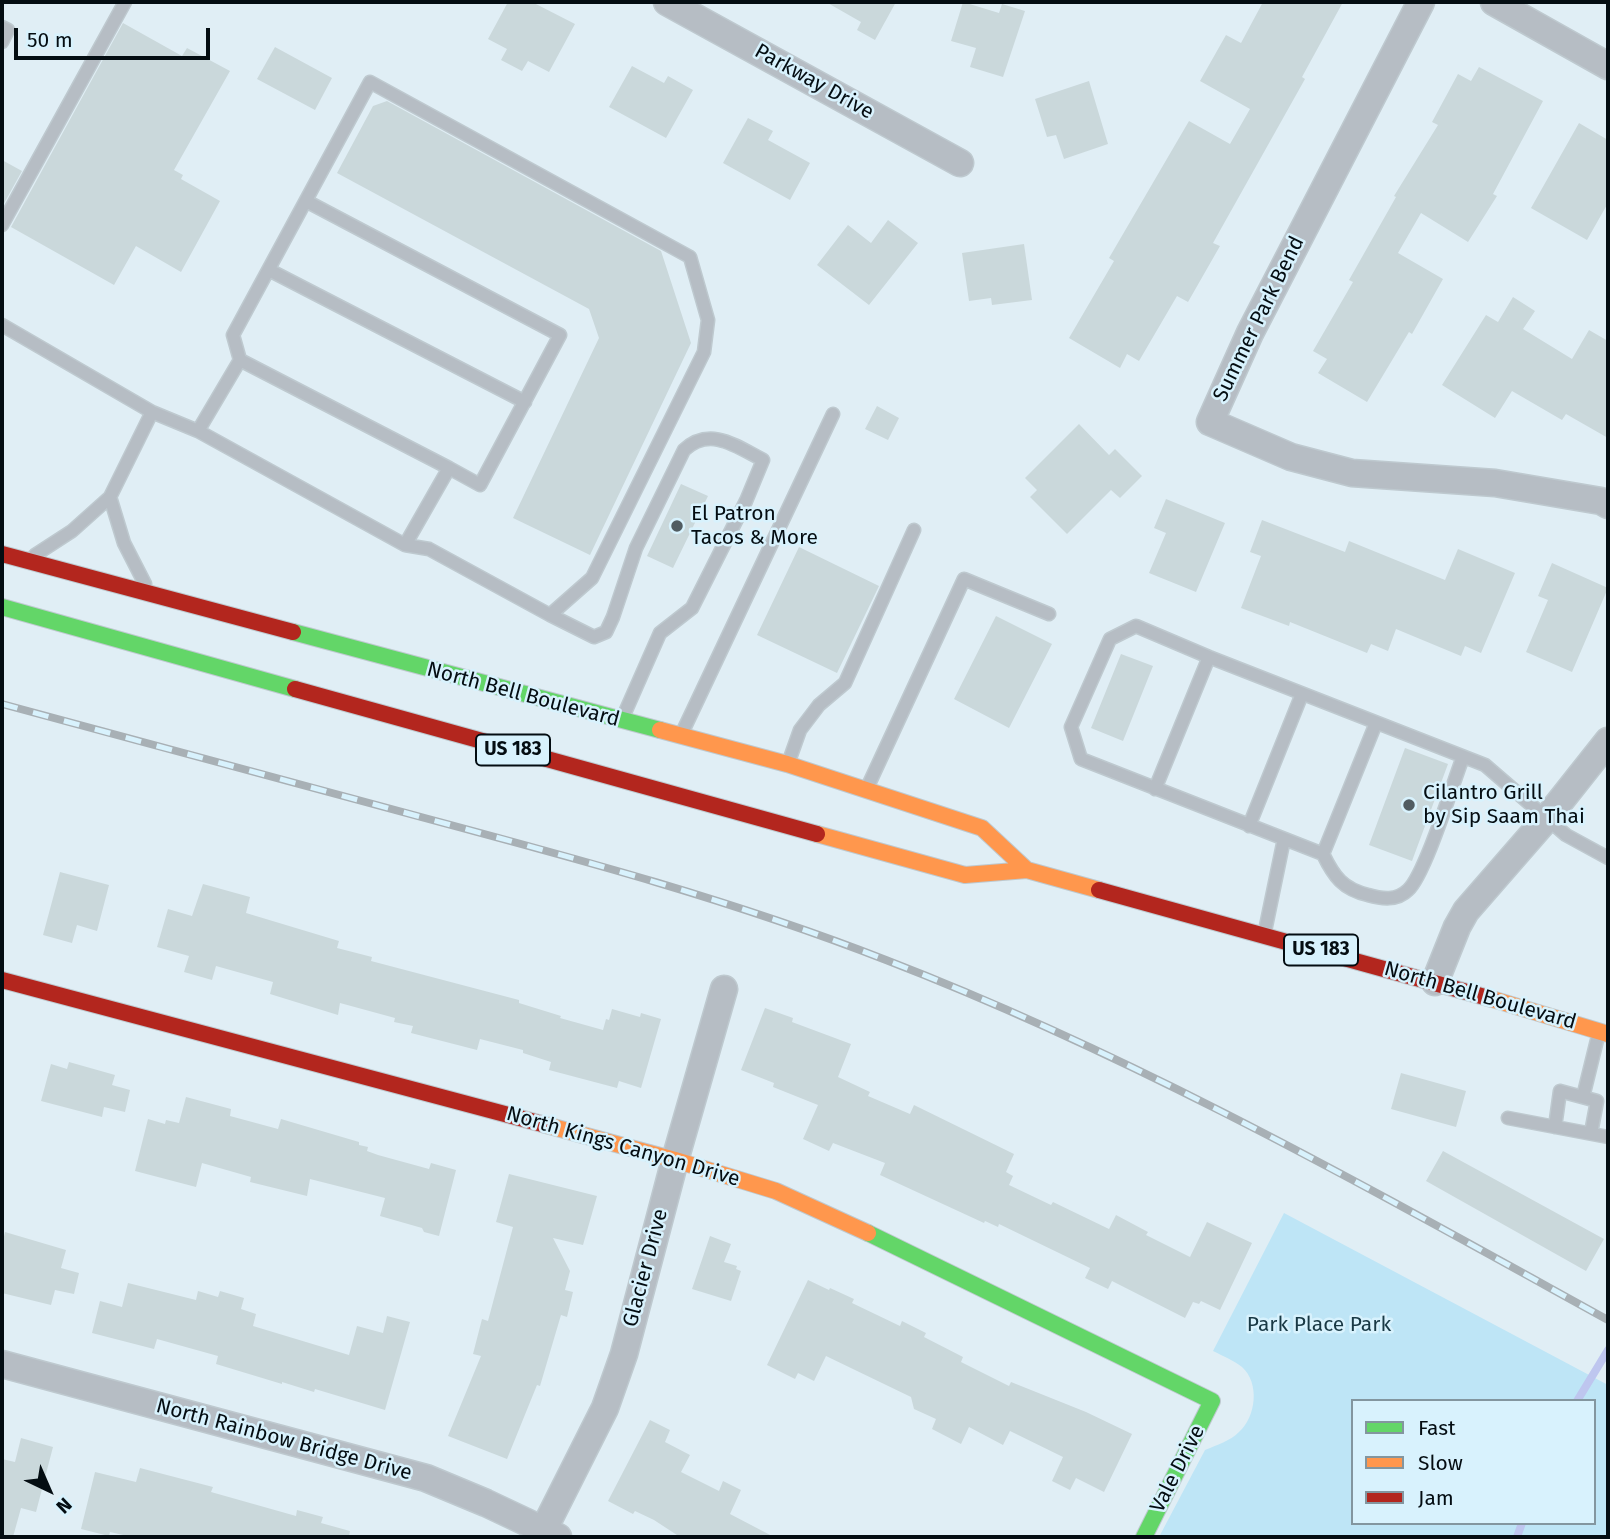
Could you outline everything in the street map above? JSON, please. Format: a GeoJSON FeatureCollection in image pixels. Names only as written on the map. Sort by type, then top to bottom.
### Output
{"type":"FeatureCollection","features":[{"type":"Feature","properties":{"kind":"main road","name":"North Bell Boulevard"},"geometry":{"type":"LineString","coordinates":[[2,554],[787,764],[982,828],[1027,870]]}},
{"type":"Feature","properties":{"kind":"main road","name":"North Bell Boulevard"},"geometry":{"type":"LineString","coordinates":[[2,607],[965,875],[1027,870],[1265,934],[1604,1032]]}},
{"type":"Feature","properties":{"kind":"main road","name":"North Kings Canyon Drive"},"geometry":{"type":"LineString","coordinates":[[2,980],[675,1160],[776,1191],[829,1214],[1212,1401]]}},
{"type":"Feature","properties":{"kind":"main road","name":"Vale Drive"},"geometry":{"type":"LineString","coordinates":[[1144,1537],[1212,1401]]}},
{"type":"Feature","properties":{"kind":"street","name":"Parkway Drive"},"geometry":{"type":"LineString","coordinates":[[667,2],[960,163]]}},
{"type":"Feature","properties":{"kind":"street","name":"Summer Park Bend"},"geometry":{"type":"LineString","coordinates":[[1421,2],[1250,333],[1210,422],[1292,457],[1352,473],[1495,483],[1601,501],[1608,505]]}},
{"type":"Feature","properties":{"kind":"street"},"geometry":{"type":"LineString","coordinates":[[1494,2],[1608,65]]}},
{"type":"Feature","properties":{"kind":"street"},"geometry":{"type":"LineString","coordinates":[[1435,982],[1466,911],[1547,818],[1608,741]]}},
{"type":"Feature","properties":{"kind":"street","name":"Glacier Drive"},"geometry":{"type":"LineString","coordinates":[[547,1535],[606,1408],[624,1354],[724,989]]}},
{"type":"Feature","properties":{"kind":"street","name":"North Rainbow Bridge Drive"},"geometry":{"type":"LineString","coordinates":[[2,1364],[426,1478],[486,1503],[547,1535]]}},
{"type":"Feature","properties":{"kind":"lane"},"geometry":{"type":"LineString","coordinates":[[2,225],[125,2]]}},
{"type":"Feature","properties":{"kind":"lane"},"geometry":{"type":"LineString","coordinates":[[2,27],[8,30],[2,42]]}},
{"type":"Feature","properties":{"kind":"lane"},"geometry":{"type":"LineString","coordinates":[[198,431],[240,360],[233,335],[370,82],[690,257],[708,320],[704,352],[592,578],[550,615]]}},
{"type":"Feature","properties":{"kind":"lane"},"geometry":{"type":"LineString","coordinates":[[240,360],[480,485],[560,335],[306,201]]}},
{"type":"Feature","properties":{"kind":"lane"},"geometry":{"type":"LineString","coordinates":[[269,270],[524,402]]}},
{"type":"Feature","properties":{"kind":"lane"},"geometry":{"type":"LineString","coordinates":[[2,325],[152,412],[198,431],[405,545],[429,549],[594,637],[606,632],[636,548],[684,450],[694,441],[712,438],[736,446],[763,460],[746,501],[692,608],[660,633],[622,721]]}},
{"type":"Feature","properties":{"kind":"lane"},"geometry":{"type":"LineString","coordinates":[[27,561],[72,531],[110,498],[152,412]]}},
{"type":"Feature","properties":{"kind":"lane"},"geometry":{"type":"LineString","coordinates":[[680,737],[833,414]]}},
{"type":"Feature","properties":{"kind":"lane"},"geometry":{"type":"LineString","coordinates":[[405,545],[449,468]]}},
{"type":"Feature","properties":{"kind":"lane"},"geometry":{"type":"LineString","coordinates":[[110,498],[124,543],[149,594]]}},
{"type":"Feature","properties":{"kind":"lane"},"geometry":{"type":"LineString","coordinates":[[787,764],[800,730],[819,705],[845,683],[914,530]]}},
{"type":"Feature","properties":{"kind":"lane"},"geometry":{"type":"LineString","coordinates":[[866,789],[964,579],[1049,614]]}},
{"type":"Feature","properties":{"kind":"lane"},"geometry":{"type":"LineString","coordinates":[[1463,757],[1410,890],[1396,898],[1377,897],[1353,891],[1333,875],[1323,854],[1081,759],[1071,727],[1110,639],[1136,626],[1485,765],[1566,835],[1608,858]]}},
{"type":"Feature","properties":{"kind":"lane"},"geometry":{"type":"LineString","coordinates":[[1155,789],[1209,657]]}},
{"type":"Feature","properties":{"kind":"lane"},"geometry":{"type":"LineString","coordinates":[[1250,826],[1302,694]]}},
{"type":"Feature","properties":{"kind":"lane"},"geometry":{"type":"LineString","coordinates":[[1323,854],[1376,723]]}},
{"type":"Feature","properties":{"kind":"lane"},"geometry":{"type":"LineString","coordinates":[[1265,934],[1284,839]]}},
{"type":"Feature","properties":{"kind":"lane"},"geometry":{"type":"LineString","coordinates":[[1583,1097],[1604,1032]]}},
{"type":"Feature","properties":{"kind":"lane"},"geometry":{"type":"LineString","coordinates":[[1555,1127],[1560,1091],[1597,1101],[1591,1133]]}},
{"type":"Feature","properties":{"kind":"lane"},"geometry":{"type":"LineString","coordinates":[[1508,1118],[1608,1137]]}},
{"type":"Feature","properties":{"kind":"green space","name":"Park Place Park"},"geometry":{"type":"Polygon","coordinates":[[[1284,1213],[1608,1385],[1608,1537],[1159,1537],[1205,1450],[1235,1435],[1249,1418],[1254,1400],[1252,1382],[1242,1367],[1213,1351],[1284,1213]]]}},
{"type":"Feature","properties":{"kind":"building"},"geometry":{"type":"Polygon","coordinates":[[[508,2],[532,2],[575,24],[549,72],[528,61],[522,71],[501,60],[507,49],[488,39],[508,2]]]}},
{"type":"Feature","properties":{"kind":"building"},"geometry":{"type":"Polygon","coordinates":[[[826,2],[896,2],[875,40],[857,30],[861,22],[826,2]]]}},
{"type":"Feature","properties":{"kind":"building"},"geometry":{"type":"Polygon","coordinates":[[[963,2],[999,13],[1002,4],[1025,11],[1003,77],[970,67],[976,48],[951,41],[963,2]]]}},
{"type":"Feature","properties":{"kind":"building"},"geometry":{"type":"Polygon","coordinates":[[[1263,2],[1343,2],[1302,77],[1305,79],[1213,243],[1220,246],[1188,302],[1177,296],[1139,361],[1127,354],[1120,368],[1069,338],[1114,261],[1109,258],[1189,121],[1230,144],[1250,109],[1200,81],[1226,35],[1241,43],[1263,2]]]}},
{"type":"Feature","properties":{"kind":"building"},"geometry":{"type":"Polygon","coordinates":[[[123,23],[182,56],[187,48],[230,71],[174,170],[183,175],[181,179],[220,201],[181,272],[136,246],[114,285],[11,227],[123,23]]]}},
{"type":"Feature","properties":{"kind":"building"},"geometry":{"type":"Polygon","coordinates":[[[275,47],[332,78],[315,110],[257,79],[275,47]]]}},
{"type":"Feature","properties":{"kind":"building"},"geometry":{"type":"Polygon","coordinates":[[[632,66],[664,83],[668,76],[693,90],[666,138],[609,107],[632,66]]]}},
{"type":"Feature","properties":{"kind":"building"},"geometry":{"type":"Polygon","coordinates":[[[1479,67],[1543,101],[1493,194],[1497,196],[1468,242],[1421,213],[1398,253],[1443,279],[1412,334],[1409,332],[1367,402],[1318,373],[1327,359],[1313,351],[1353,282],[1349,280],[1396,197],[1394,196],[1438,125],[1432,122],[1458,74],[1471,81],[1479,67]]]}},
{"type":"Feature","properties":{"kind":"building"},"geometry":{"type":"Polygon","coordinates":[[[1089,81],[1108,144],[1064,159],[1056,135],[1047,137],[1035,99],[1089,81]]]}},
{"type":"Feature","properties":{"kind":"building"},"geometry":{"type":"Polygon","coordinates":[[[387,101],[661,251],[691,343],[590,555],[513,518],[599,338],[589,309],[337,173],[373,106],[387,101]]]}},
{"type":"Feature","properties":{"kind":"building"},"geometry":{"type":"Polygon","coordinates":[[[748,118],[773,131],[768,140],[810,163],[790,200],[723,163],[748,118]]]}},
{"type":"Feature","properties":{"kind":"building"},"geometry":{"type":"Polygon","coordinates":[[[1579,123],[1608,140],[1608,203],[1587,240],[1531,208],[1579,123]]]}},
{"type":"Feature","properties":{"kind":"building"},"geometry":{"type":"Polygon","coordinates":[[[2,160],[22,171],[2,207],[2,160]]]}},
{"type":"Feature","properties":{"kind":"building"},"geometry":{"type":"Polygon","coordinates":[[[888,220],[918,243],[869,305],[817,265],[848,225],[871,243],[888,220]]]}},
{"type":"Feature","properties":{"kind":"building"},"geometry":{"type":"Polygon","coordinates":[[[1024,244],[1032,300],[992,305],[991,298],[969,301],[962,253],[1024,244]]]}},
{"type":"Feature","properties":{"kind":"building"},"geometry":{"type":"Polygon","coordinates":[[[1513,297],[1535,311],[1523,329],[1572,359],[1589,330],[1608,341],[1608,438],[1566,414],[1562,420],[1512,391],[1495,418],[1442,385],[1486,315],[1498,322],[1513,297]]]}},
{"type":"Feature","properties":{"kind":"building"},"geometry":{"type":"Polygon","coordinates":[[[877,406],[899,418],[888,440],[865,429],[877,406]]]}},
{"type":"Feature","properties":{"kind":"building"},"geometry":{"type":"Polygon","coordinates":[[[1079,424],[1109,455],[1115,449],[1142,476],[1120,498],[1111,490],[1067,534],[1030,497],[1037,490],[1025,478],[1079,424]]]}},
{"type":"Feature","properties":{"kind":"building","name":"El Patron Tacos & More"},"geometry":{"type":"Polygon","coordinates":[[[681,484],[708,496],[673,568],[647,556],[681,484]]]}},
{"type":"Feature","properties":{"kind":"building"},"geometry":{"type":"Polygon","coordinates":[[[1166,499],[1225,523],[1196,592],[1149,573],[1166,533],[1154,528],[1166,499]]]}},
{"type":"Feature","properties":{"kind":"building"},"geometry":{"type":"Polygon","coordinates":[[[1262,520],[1345,552],[1349,541],[1445,580],[1458,549],[1515,573],[1481,653],[1465,646],[1461,656],[1396,629],[1388,651],[1371,644],[1367,653],[1290,622],[1289,626],[1241,608],[1261,556],[1250,552],[1262,520]]]}},
{"type":"Feature","properties":{"kind":"building"},"geometry":{"type":"Polygon","coordinates":[[[799,547],[879,586],[837,673],[757,635],[799,547]]]}},
{"type":"Feature","properties":{"kind":"building"},"geometry":{"type":"Polygon","coordinates":[[[1552,563],[1608,588],[1572,672],[1526,652],[1548,600],[1538,596],[1552,563]]]}},
{"type":"Feature","properties":{"kind":"building"},"geometry":{"type":"Polygon","coordinates":[[[996,616],[1052,644],[1009,728],[954,699],[996,616]]]}},
{"type":"Feature","properties":{"kind":"building"},"geometry":{"type":"Polygon","coordinates":[[[1121,654],[1153,666],[1123,741],[1091,728],[1121,654]]]}},
{"type":"Feature","properties":{"kind":"building","name":"Cilantro Grill by Sip Saam Thai"},"geometry":{"type":"Polygon","coordinates":[[[1405,748],[1448,764],[1412,861],[1369,845],[1405,748]]]}},
{"type":"Feature","properties":{"kind":"building"},"geometry":{"type":"Polygon","coordinates":[[[60,872],[109,885],[97,931],[77,925],[72,943],[43,935],[60,872]]]}},
{"type":"Feature","properties":{"kind":"building"},"geometry":{"type":"Polygon","coordinates":[[[203,884],[250,897],[246,913],[339,941],[337,948],[372,957],[371,961],[519,1000],[519,1003],[561,1016],[560,1018],[603,1030],[612,1009],[640,1017],[641,1013],[661,1019],[641,1088],[619,1081],[617,1088],[549,1070],[551,1062],[523,1053],[523,1050],[480,1039],[477,1050],[411,1033],[413,1026],[394,1022],[395,1018],[340,1003],[338,1015],[270,994],[273,982],[216,966],[212,980],[184,972],[189,956],[157,947],[168,909],[192,916],[203,884]]]}},
{"type":"Feature","properties":{"kind":"building"},"geometry":{"type":"Polygon","coordinates":[[[765,1008],[793,1018],[792,1022],[851,1044],[838,1077],[870,1092],[868,1096],[910,1114],[914,1105],[1014,1154],[1006,1172],[1013,1176],[1009,1185],[1051,1205],[1053,1202],[1109,1229],[1116,1215],[1148,1232],[1146,1235],[1190,1257],[1207,1222],[1252,1243],[1220,1310],[1201,1301],[1199,1304],[1193,1302],[1185,1318],[1112,1281],[1108,1289],[1085,1278],[1090,1268],[999,1224],[998,1227],[985,1221],[984,1223],[880,1175],[885,1163],[833,1143],[829,1151],[803,1139],[818,1105],[773,1087],[774,1083],[741,1070],[765,1008]]]}},
{"type":"Feature","properties":{"kind":"building"},"geometry":{"type":"Polygon","coordinates":[[[69,1062],[115,1075],[112,1085],[130,1090],[125,1112],[104,1107],[102,1117],[41,1101],[51,1064],[67,1069],[69,1062]]]}},
{"type":"Feature","properties":{"kind":"building"},"geometry":{"type":"Polygon","coordinates":[[[1401,1073],[1466,1091],[1456,1127],[1391,1109],[1401,1073]]]}},
{"type":"Feature","properties":{"kind":"building"},"geometry":{"type":"Polygon","coordinates":[[[186,1097],[231,1109],[230,1116],[278,1129],[281,1119],[359,1142],[359,1145],[368,1147],[367,1151],[378,1155],[429,1169],[431,1163],[456,1170],[439,1236],[424,1232],[422,1228],[380,1216],[385,1198],[310,1179],[307,1196],[250,1182],[251,1177],[202,1163],[196,1187],[135,1171],[148,1119],[165,1124],[166,1120],[179,1123],[186,1097]]]}},
{"type":"Feature","properties":{"kind":"building"},"geometry":{"type":"Polygon","coordinates":[[[1443,1151],[1604,1239],[1586,1271],[1426,1181],[1443,1151]]]}},
{"type":"Feature","properties":{"kind":"building"},"geometry":{"type":"Polygon","coordinates":[[[509,1174],[597,1196],[583,1245],[553,1238],[570,1271],[565,1290],[573,1292],[567,1317],[561,1315],[540,1386],[537,1385],[507,1459],[448,1436],[481,1356],[473,1354],[482,1319],[488,1321],[513,1227],[496,1222],[509,1174]]]}},
{"type":"Feature","properties":{"kind":"building"},"geometry":{"type":"Polygon","coordinates":[[[5,1232],[66,1250],[61,1268],[79,1273],[74,1294],[55,1290],[51,1305],[2,1293],[2,1245],[5,1232]]]}},
{"type":"Feature","properties":{"kind":"building"},"geometry":{"type":"Polygon","coordinates":[[[710,1236],[731,1244],[724,1262],[737,1266],[736,1269],[741,1271],[731,1301],[692,1289],[710,1236]]]}},
{"type":"Feature","properties":{"kind":"building"},"geometry":{"type":"Polygon","coordinates":[[[808,1280],[854,1299],[852,1303],[900,1326],[902,1321],[926,1333],[924,1337],[963,1357],[961,1362],[1009,1386],[1011,1382],[1132,1434],[1104,1492],[1076,1478],[1070,1490],[1052,1481],[1063,1457],[1010,1431],[1003,1445],[969,1427],[961,1444],[932,1429],[936,1419],[914,1409],[911,1397],[826,1356],[814,1381],[798,1373],[795,1379],[767,1365],[808,1280]]]}},
{"type":"Feature","properties":{"kind":"building"},"geometry":{"type":"Polygon","coordinates":[[[128,1283],[196,1300],[198,1291],[218,1297],[220,1291],[244,1298],[241,1309],[256,1314],[253,1326],[349,1355],[357,1326],[383,1333],[387,1316],[410,1322],[385,1410],[216,1364],[218,1356],[157,1339],[154,1349],[92,1333],[100,1301],[122,1307],[128,1283]]]}},
{"type":"Feature","properties":{"kind":"building"},"geometry":{"type":"Polygon","coordinates":[[[650,1420],[670,1430],[665,1442],[690,1455],[681,1472],[719,1491],[723,1481],[741,1490],[730,1514],[774,1537],[680,1537],[654,1520],[635,1511],[633,1514],[608,1501],[650,1420]]]}},
{"type":"Feature","properties":{"kind":"building"},"geometry":{"type":"Polygon","coordinates":[[[21,1438],[53,1447],[36,1512],[21,1508],[13,1537],[2,1537],[2,1459],[15,1462],[21,1438]]]}},
{"type":"Feature","properties":{"kind":"building"},"geometry":{"type":"Polygon","coordinates":[[[140,1468],[213,1487],[211,1492],[296,1516],[297,1510],[323,1517],[321,1523],[350,1531],[349,1537],[132,1537],[110,1532],[109,1536],[81,1529],[95,1472],[136,1482],[140,1468]]]}},
{"type":"Feature","properties":{"kind":"waterway"},"geometry":{"type":"LineString","coordinates":[[1578,1399],[1608,1350]]}},
{"type":"Feature","properties":{"kind":"waterway"},"geometry":{"type":"LineString","coordinates":[[1517,1537],[1521,1525]]}},
{"type":"Feature","properties":{"kind":"railway"},"geometry":{"type":"LineString","coordinates":[[2,704],[597,865],[772,919],[886,960],[980,998],[1163,1082],[1342,1175],[1608,1320]]}},
{"type":"Feature","properties":{"kind":"traffic: fast"},"geometry":{"type":"LineString","coordinates":[[2,607],[295,689]]}},
{"type":"Feature","properties":{"kind":"traffic: fast"},"geometry":{"type":"LineString","coordinates":[[293,632],[660,730]]}},
{"type":"Feature","properties":{"kind":"traffic: fast"},"geometry":{"type":"LineString","coordinates":[[868,1233],[1212,1401],[1144,1537]]}},
{"type":"Feature","properties":{"kind":"traffic: slow"},"geometry":{"type":"LineString","coordinates":[[660,730],[787,764],[982,828],[1027,870]]}},
{"type":"Feature","properties":{"kind":"traffic: slow"},"geometry":{"type":"LineString","coordinates":[[817,834],[965,875],[1027,870],[1099,890]]}},
{"type":"Feature","properties":{"kind":"traffic: slow"},"geometry":{"type":"LineString","coordinates":[[1492,999],[1608,1034]]}},
{"type":"Feature","properties":{"kind":"traffic: slow"},"geometry":{"type":"LineString","coordinates":[[546,1125],[776,1191],[868,1233]]}},
{"type":"Feature","properties":{"kind":"traffic: jam"},"geometry":{"type":"LineString","coordinates":[[2,554],[293,632]]}},
{"type":"Feature","properties":{"kind":"traffic: jam"},"geometry":{"type":"LineString","coordinates":[[295,689],[817,834]]}},
{"type":"Feature","properties":{"kind":"traffic: jam"},"geometry":{"type":"LineString","coordinates":[[1099,890],[1492,999]]}},
{"type":"Feature","properties":{"kind":"traffic: jam"},"geometry":{"type":"LineString","coordinates":[[2,980],[546,1125]]}},
{"type":"Feature","properties":{"kind":"place","name":"El Patron Tacos & More"},"geometry":{"type":"Point","coordinates":[677,526]}},
{"type":"Feature","properties":{"kind":"place","name":"Cilantro Grill by Sip Saam Thai"},"geometry":{"type":"Point","coordinates":[1409,805]}}]}
